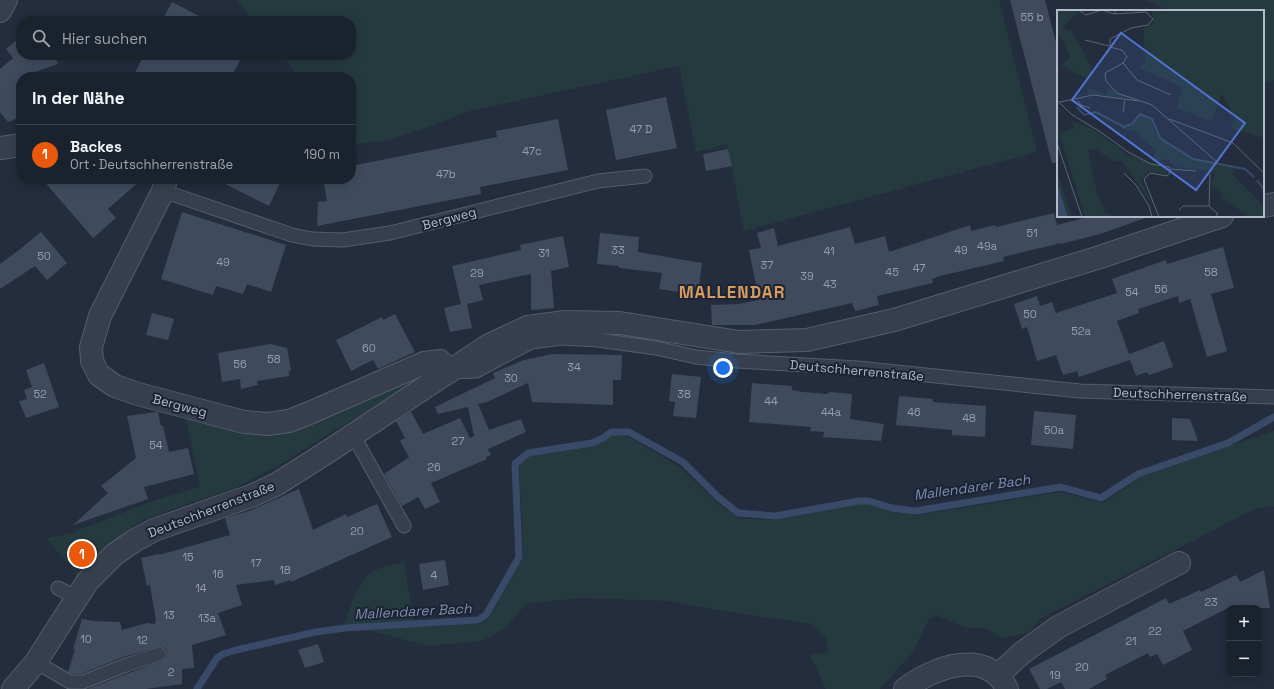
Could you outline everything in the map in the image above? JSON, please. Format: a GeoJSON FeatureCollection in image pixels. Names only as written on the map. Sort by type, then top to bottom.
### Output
{"type":"FeatureCollection","features":[{"type":"Feature","properties":{"kind":"street"},"geometry":{"type":"LineString","coordinates":[[0,11],[6,0]]}},
{"type":"Feature","properties":{"kind":"street"},"geometry":{"type":"LineString","coordinates":[[0,148],[16,146]]}},
{"type":"Feature","properties":{"kind":"street","name":"Bergweg"},"geometry":{"type":"LineString","coordinates":[[165,185],[100,316],[91,346],[92,361],[99,375],[115,386],[145,396],[244,422],[268,424],[289,421],[424,362],[440,361],[449,372]]}},
{"type":"Feature","properties":{"kind":"street"},"geometry":{"type":"LineString","coordinates":[[1264,206],[1274,204]]}},
{"type":"Feature","properties":{"kind":"street","name":"Deutschherrenstraße"},"geometry":{"type":"LineString","coordinates":[[13,689],[36,662],[68,593],[87,582],[115,554],[154,530],[251,496],[277,484],[488,345],[528,327],[565,322],[620,323],[739,342],[807,340],[894,320],[1097,258],[1219,217]]}},
{"type":"Feature","properties":{"kind":"street"},"geometry":{"type":"LineString","coordinates":[[905,689],[929,675],[949,667],[963,665],[977,665],[988,668],[1002,682],[1022,653],[1058,627],[1179,563]]}},
{"type":"Feature","properties":{"kind":"lane","name":"Bergweg"},"geometry":{"type":"LineString","coordinates":[[165,185],[292,235],[312,239],[343,240],[390,233],[598,181],[645,176]]}},
{"type":"Feature","properties":{"kind":"lane","name":"Deutschherrenstraße"},"geometry":{"type":"LineString","coordinates":[[449,372],[476,371],[531,342],[561,338],[598,340],[656,348],[696,357],[736,361],[858,368],[1080,391],[1274,397]]}},
{"type":"Feature","properties":{"kind":"lane"},"geometry":{"type":"LineString","coordinates":[[353,435],[404,526]]}},
{"type":"Feature","properties":{"kind":"lane"},"geometry":{"type":"LineString","coordinates":[[36,662],[70,682],[83,682],[159,654]]}},
{"type":"Feature","properties":{"kind":"green space"},"geometry":{"type":"Polygon","coordinates":[[[237,0],[999,0],[1037,152],[744,231],[727,144],[696,152],[679,66],[470,111],[420,130],[387,140],[356,144],[356,72],[295,72],[286,60],[356,60],[356,16],[250,16],[237,0]]]}},
{"type":"Feature","properties":{"kind":"green space"},"geometry":{"type":"Polygon","coordinates":[[[1146,0],[1274,0],[1274,80],[1264,84],[1264,10],[1167,10],[1146,0]]]}},
{"type":"Feature","properties":{"kind":"green space"},"geometry":{"type":"Polygon","coordinates":[[[424,372],[427,376],[327,435],[278,466],[229,491],[187,504],[141,521],[107,547],[77,575],[46,538],[69,534],[152,501],[200,487],[186,419],[244,433],[271,435],[291,433],[424,372]]]}},
{"type":"Feature","properties":{"kind":"green space"},"geometry":{"type":"Polygon","coordinates":[[[1274,431],[1274,507],[1257,508],[1040,619],[1028,633],[1001,638],[986,628],[966,628],[936,615],[929,619],[913,652],[880,689],[826,689],[810,655],[829,652],[826,638],[811,624],[722,611],[671,601],[578,598],[526,604],[506,627],[482,641],[429,646],[367,630],[480,624],[489,618],[523,557],[519,464],[529,456],[592,447],[614,434],[627,436],[680,467],[715,501],[737,518],[774,520],[859,504],[869,504],[892,512],[917,515],[1060,492],[1103,503],[1139,478],[1274,431]]]}},
{"type":"Feature","properties":{"kind":"green space"},"geometry":{"type":"Polygon","coordinates":[[[404,562],[414,621],[344,626],[355,596],[363,581],[374,571],[389,565],[404,562]]]}},
{"type":"Feature","properties":{"kind":"building"},"geometry":{"type":"Polygon","coordinates":[[[1010,0],[1045,0],[1057,46],[1057,163],[1052,163],[1010,0]]]}},
{"type":"Feature","properties":{"kind":"building"},"geometry":{"type":"Polygon","coordinates":[[[172,2],[199,16],[165,16],[172,2]]]}},
{"type":"Feature","properties":{"kind":"building"},"geometry":{"type":"Polygon","coordinates":[[[16,40],[16,60],[57,60],[58,64],[35,72],[16,72],[16,119],[8,122],[0,112],[0,69],[13,58],[6,49],[16,40]]]}},
{"type":"Feature","properties":{"kind":"building"},"geometry":{"type":"Polygon","coordinates":[[[142,60],[240,60],[234,72],[136,72],[142,60]]]}},
{"type":"Feature","properties":{"kind":"building"},"geometry":{"type":"Polygon","coordinates":[[[666,97],[677,148],[616,160],[606,110],[666,97]]]}},
{"type":"Feature","properties":{"kind":"building"},"geometry":{"type":"Polygon","coordinates":[[[558,119],[568,170],[480,187],[481,194],[317,226],[318,202],[327,201],[324,184],[356,184],[356,165],[497,137],[496,131],[558,119]]]}},
{"type":"Feature","properties":{"kind":"building"},"geometry":{"type":"Polygon","coordinates":[[[728,149],[732,166],[706,171],[703,154],[728,149]]]}},
{"type":"Feature","properties":{"kind":"building"},"geometry":{"type":"Polygon","coordinates":[[[46,184],[136,184],[108,209],[116,218],[93,238],[46,184]]]}},
{"type":"Feature","properties":{"kind":"building"},"geometry":{"type":"Polygon","coordinates":[[[225,184],[280,184],[269,206],[225,184]]]}},
{"type":"Feature","properties":{"kind":"building"},"geometry":{"type":"Polygon","coordinates":[[[182,212],[286,245],[271,292],[247,284],[243,294],[216,286],[213,295],[161,279],[182,212]]]}},
{"type":"Feature","properties":{"kind":"building"},"geometry":{"type":"Polygon","coordinates":[[[1054,213],[1057,225],[1088,217],[1145,218],[1100,234],[1003,257],[1004,261],[936,277],[932,279],[933,283],[877,296],[879,305],[855,311],[852,303],[755,325],[712,325],[711,305],[738,304],[759,300],[749,250],[761,248],[757,233],[774,228],[778,246],[850,227],[855,244],[885,236],[889,252],[970,225],[971,231],[995,225],[996,227],[1054,213]]]}},
{"type":"Feature","properties":{"kind":"building"},"geometry":{"type":"Polygon","coordinates":[[[41,232],[67,263],[47,280],[35,266],[0,289],[0,264],[41,232]]]}},
{"type":"Feature","properties":{"kind":"building"},"geometry":{"type":"Polygon","coordinates":[[[600,233],[639,237],[638,252],[702,263],[698,295],[659,289],[662,273],[597,264],[600,233]]]}},
{"type":"Feature","properties":{"kind":"building"},"geometry":{"type":"Polygon","coordinates":[[[563,236],[569,267],[551,271],[554,308],[531,310],[531,274],[479,285],[483,300],[467,304],[472,328],[450,332],[444,308],[461,304],[452,266],[521,250],[520,245],[563,236]]]}},
{"type":"Feature","properties":{"kind":"building"},"geometry":{"type":"Polygon","coordinates":[[[1223,247],[1234,288],[1211,294],[1227,351],[1207,357],[1190,299],[1179,303],[1178,296],[1138,309],[1139,313],[1117,321],[1129,354],[1164,341],[1173,367],[1149,375],[1147,372],[1136,376],[1130,360],[1079,377],[1077,371],[1063,375],[1056,355],[1037,361],[1027,327],[1022,329],[1014,304],[1037,296],[1040,306],[1052,302],[1056,313],[1117,293],[1112,279],[1166,260],[1167,264],[1223,247]]]}},
{"type":"Feature","properties":{"kind":"building"},"geometry":{"type":"Polygon","coordinates":[[[152,313],[174,319],[168,340],[146,335],[152,313]]]}},
{"type":"Feature","properties":{"kind":"building"},"geometry":{"type":"Polygon","coordinates":[[[395,314],[415,352],[378,369],[373,360],[351,371],[336,340],[382,317],[383,320],[395,314]]]}},
{"type":"Feature","properties":{"kind":"building"},"geometry":{"type":"Polygon","coordinates":[[[270,344],[287,348],[291,371],[289,371],[289,376],[257,381],[258,385],[241,389],[240,379],[222,382],[218,353],[270,344]]]}},
{"type":"Feature","properties":{"kind":"building"},"geometry":{"type":"Polygon","coordinates":[[[552,354],[622,355],[621,380],[613,380],[613,405],[532,402],[528,383],[487,402],[478,404],[489,430],[521,419],[526,432],[488,449],[491,455],[486,457],[487,459],[431,483],[440,502],[425,509],[418,497],[402,506],[384,474],[409,457],[400,441],[405,438],[396,421],[411,412],[423,434],[460,418],[470,438],[474,436],[468,407],[438,414],[435,407],[495,378],[493,373],[524,360],[552,354]]]}},
{"type":"Feature","properties":{"kind":"building"},"geometry":{"type":"Polygon","coordinates":[[[44,363],[59,407],[26,418],[19,401],[27,399],[24,390],[32,387],[26,370],[44,363]]]}},
{"type":"Feature","properties":{"kind":"building"},"geometry":{"type":"Polygon","coordinates":[[[672,374],[701,377],[696,418],[673,416],[675,402],[669,401],[672,374]]]}},
{"type":"Feature","properties":{"kind":"building"},"geometry":{"type":"Polygon","coordinates":[[[752,383],[792,386],[792,390],[803,392],[852,394],[850,419],[884,424],[881,441],[823,437],[824,432],[810,431],[811,427],[749,422],[752,383]]]}},
{"type":"Feature","properties":{"kind":"building"},"geometry":{"type":"Polygon","coordinates":[[[899,396],[933,399],[933,402],[986,406],[985,437],[952,435],[952,430],[896,425],[899,396]]]}},
{"type":"Feature","properties":{"kind":"building"},"geometry":{"type":"Polygon","coordinates":[[[1034,411],[1076,415],[1073,449],[1031,445],[1034,411]]]}},
{"type":"Feature","properties":{"kind":"building"},"geometry":{"type":"Polygon","coordinates":[[[158,412],[169,452],[188,448],[194,474],[144,487],[148,499],[73,525],[108,493],[101,486],[136,458],[127,416],[158,412]]]}},
{"type":"Feature","properties":{"kind":"building"},"geometry":{"type":"Polygon","coordinates":[[[1172,418],[1190,419],[1198,441],[1172,440],[1172,418]]]}},
{"type":"Feature","properties":{"kind":"building"},"geometry":{"type":"Polygon","coordinates":[[[299,489],[313,530],[346,514],[347,517],[377,504],[392,537],[291,582],[291,580],[275,585],[274,580],[236,585],[242,605],[218,613],[226,635],[192,645],[194,668],[182,669],[182,684],[146,689],[87,689],[162,661],[167,656],[167,652],[165,648],[160,646],[123,657],[81,674],[72,674],[68,672],[82,619],[120,622],[122,630],[147,623],[155,624],[156,621],[150,585],[147,586],[141,558],[159,555],[230,535],[225,518],[249,511],[299,489]]]}},
{"type":"Feature","properties":{"kind":"building"},"geometry":{"type":"Polygon","coordinates":[[[83,538],[97,554],[81,570],[66,553],[83,538]]]}},
{"type":"Feature","properties":{"kind":"building"},"geometry":{"type":"Polygon","coordinates":[[[445,560],[449,585],[423,590],[419,564],[445,560]]]}},
{"type":"Feature","properties":{"kind":"building"},"geometry":{"type":"Polygon","coordinates":[[[1264,570],[1270,608],[1262,608],[1262,605],[1226,605],[1226,609],[1183,631],[1192,650],[1163,665],[1157,654],[1150,657],[1148,653],[1105,675],[1107,679],[1089,689],[1065,689],[1061,682],[1047,689],[1040,689],[1029,669],[1166,598],[1169,604],[1200,590],[1201,592],[1236,575],[1240,582],[1264,570]]]}},
{"type":"Feature","properties":{"kind":"building"},"geometry":{"type":"Polygon","coordinates":[[[318,644],[324,662],[305,668],[298,650],[318,644]]]}},
{"type":"Feature","properties":{"kind":"waterway","name":"Mallendarer Bach"},"geometry":{"type":"LineString","coordinates":[[197,689],[217,658],[223,654],[236,650],[316,632],[345,628],[478,620],[486,615],[519,557],[515,464],[528,453],[592,443],[611,432],[629,432],[683,462],[718,497],[738,513],[775,516],[859,501],[869,501],[892,508],[915,511],[1061,487],[1101,498],[1138,474],[1228,443],[1274,417]]}},
{"type":"Feature","properties":{"kind":"place","name":"Backes"},"geometry":{"type":"Point","coordinates":[82,554]}},
{"type":"Feature","properties":{"kind":"district","name":"MALLENDAR"},"geometry":{"type":"Point","coordinates":[732,292]}}]}
